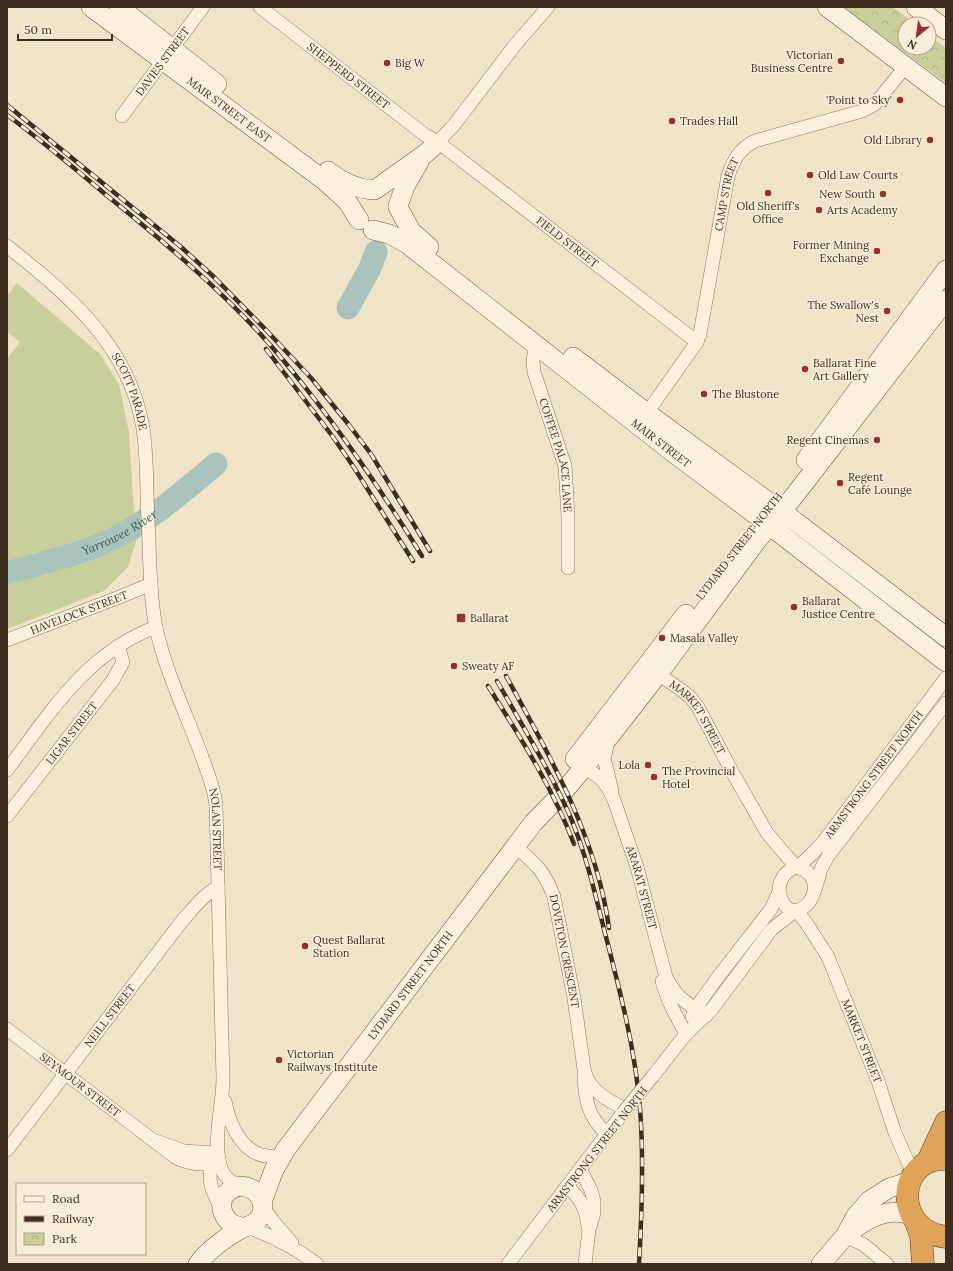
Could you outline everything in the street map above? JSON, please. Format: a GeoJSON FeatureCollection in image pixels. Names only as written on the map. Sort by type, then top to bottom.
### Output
{"type":"FeatureCollection","features":[{"type":"Feature","properties":{"kind":"highway"},"geometry":{"type":"LineString","coordinates":[[923,1264],[921,1236],[908,1207],[906,1198],[912,1179],[922,1166],[937,1160],[946,1122]]}},
{"type":"Feature","properties":{"kind":"highway"},"geometry":{"type":"LineString","coordinates":[[913,1218],[922,1228],[934,1235],[946,1237]]}},
{"type":"Feature","properties":{"kind":"main road","name":"MAIR STREET EAST"},"geometry":{"type":"LineString","coordinates":[[91,7],[168,54],[195,67],[336,178],[355,187],[382,190],[392,195],[398,206]]}},
{"type":"Feature","properties":{"kind":"main road","name":"MAIR STREET EAST"},"geometry":{"type":"LineString","coordinates":[[119,7],[168,54],[325,181],[347,201],[366,225]]}},
{"type":"Feature","properties":{"kind":"main road"},"geometry":{"type":"LineString","coordinates":[[827,7],[946,97]]}},
{"type":"Feature","properties":{"kind":"main road"},"geometry":{"type":"LineString","coordinates":[[916,7],[946,30]]}},
{"type":"Feature","properties":{"kind":"main road"},"geometry":{"type":"LineString","coordinates":[[432,147],[405,186],[398,206],[397,217],[392,225],[383,230],[366,225],[357,214],[357,207],[362,196],[375,190],[432,147]]}},
{"type":"Feature","properties":{"kind":"main road","name":"MAIR STREET"},"geometry":{"type":"LineString","coordinates":[[398,206],[407,226],[417,238],[643,419],[771,515],[946,637]]}},
{"type":"Feature","properties":{"kind":"main road","name":"MAIR STREET"},"geometry":{"type":"LineString","coordinates":[[366,225],[389,234],[406,243],[536,344],[643,419]]}},
{"type":"Feature","properties":{"kind":"main road","name":"LYDIARD STREET NORTH"},"geometry":{"type":"LineString","coordinates":[[771,515],[946,270]]}},
{"type":"Feature","properties":{"kind":"main road","name":"LYDIARD STREET NORTH"},"geometry":{"type":"LineString","coordinates":[[262,1204],[274,1170],[283,1152],[534,822],[771,515],[946,300]]}},
{"type":"Feature","properties":{"kind":"main road","name":"MAIR STREET"},"geometry":{"type":"LineString","coordinates":[[771,515],[946,662]]}},
{"type":"Feature","properties":{"kind":"main road","name":"LYDIARD STREET NORTH"},"geometry":{"type":"LineString","coordinates":[[580,762],[613,732],[652,669]]}},
{"type":"Feature","properties":{"kind":"main road","name":"LYDIARD STREET NORTH"},"geometry":{"type":"LineString","coordinates":[[242,1186],[283,1152]]}},
{"type":"Feature","properties":{"kind":"main road"},"geometry":{"type":"LineString","coordinates":[[821,1264],[845,1236],[856,1216],[869,1201],[889,1188],[912,1179]]}},
{"type":"Feature","properties":{"kind":"main road"},"geometry":{"type":"LineString","coordinates":[[200,1262],[214,1247],[258,1220],[261,1213],[262,1204],[259,1196],[255,1191],[242,1186],[232,1189],[226,1194],[222,1201],[222,1210],[224,1217],[229,1222],[237,1226],[245,1227]]}},
{"type":"Feature","properties":{"kind":"main road"},"geometry":{"type":"LineString","coordinates":[[200,1262],[222,1210]]}},
{"type":"Feature","properties":{"kind":"main road"},"geometry":{"type":"LineString","coordinates":[[845,1236],[864,1222],[880,1214],[902,1212],[913,1218]]}},
{"type":"Feature","properties":{"kind":"street","name":"DAVIES STREET"},"geometry":{"type":"LineString","coordinates":[[122,116],[203,7]]}},
{"type":"Feature","properties":{"kind":"street","name":"SHEPPERD STREET"},"geometry":{"type":"LineString","coordinates":[[260,7],[425,135],[432,147]]}},
{"type":"Feature","properties":{"kind":"street"},"geometry":{"type":"LineString","coordinates":[[515,45],[537,7]]}},
{"type":"Feature","properties":{"kind":"street"},"geometry":{"type":"LineString","coordinates":[[432,147],[454,125],[515,45],[548,7]]}},
{"type":"Feature","properties":{"kind":"street","name":"CAMP STREET"},"geometry":{"type":"LineString","coordinates":[[643,419],[697,342],[700,334],[728,176],[732,164],[740,150],[744,146],[755,141],[862,111],[875,104],[905,67]]}},
{"type":"Feature","properties":{"kind":"street","name":"FIELD STREET"},"geometry":{"type":"LineString","coordinates":[[432,147],[697,342]]}},
{"type":"Feature","properties":{"kind":"street","name":"SCOTT PARADE"},"geometry":{"type":"LineString","coordinates":[[7,246],[56,287],[82,312],[107,341],[123,366],[134,394],[142,424],[145,455],[151,584]]}},
{"type":"Feature","properties":{"kind":"street","name":"COFFEE PALACE LANE"},"geometry":{"type":"LineString","coordinates":[[536,344],[533,360],[534,372],[565,466],[568,516],[568,568]]}},
{"type":"Feature","properties":{"kind":"street","name":"NOLAN STREET"},"geometry":{"type":"LineString","coordinates":[[151,584],[156,627],[171,674],[191,725],[213,789],[216,805],[223,1086],[215,1156],[209,1177],[212,1191],[222,1210]]}},
{"type":"Feature","properties":{"kind":"street","name":"HAVELOCK STREET"},"geometry":{"type":"LineString","coordinates":[[7,640],[151,584]]}},
{"type":"Feature","properties":{"kind":"street"},"geometry":{"type":"LineString","coordinates":[[7,770],[71,686],[94,663],[132,637],[156,627]]}},
{"type":"Feature","properties":{"kind":"street","name":"LIGAR STREET"},"geometry":{"type":"LineString","coordinates":[[7,816],[113,680],[123,662],[118,646]]}},
{"type":"Feature","properties":{"kind":"street","name":"MARKET STREET"},"geometry":{"type":"LineString","coordinates":[[652,669],[690,697],[698,707],[767,834],[797,867]]}},
{"type":"Feature","properties":{"kind":"street","name":"ARMSTRONG STREET NORTH"},"geometry":{"type":"LineString","coordinates":[[797,867],[824,841],[946,678]]}},
{"type":"Feature","properties":{"kind":"street","name":"ARMSTRONG STREET NORTH"},"geometry":{"type":"LineString","coordinates":[[815,890],[820,869],[828,856],[946,703]]}},
{"type":"Feature","properties":{"kind":"street","name":"ARARAT STREET"},"geometry":{"type":"LineString","coordinates":[[613,732],[605,750],[604,758],[617,810]]}},
{"type":"Feature","properties":{"kind":"street"},"geometry":{"type":"LineString","coordinates":[[905,733],[916,741]]}},
{"type":"Feature","properties":{"kind":"street","name":"ARARAT STREET"},"geometry":{"type":"LineString","coordinates":[[580,762],[601,779],[608,788],[617,810],[637,867],[652,919],[666,977],[672,990],[701,1012]]}},
{"type":"Feature","properties":{"kind":"street","name":"DOVETON CRESCENT"},"geometry":{"type":"LineString","coordinates":[[516,847],[536,864],[543,873],[550,884],[554,897],[574,998],[586,1078],[594,1089],[624,1111]]}},
{"type":"Feature","properties":{"kind":"street"},"geometry":{"type":"LineString","coordinates":[[797,867],[805,870],[809,874],[813,881],[815,890],[807,905],[796,911],[784,905],[779,892],[780,882],[783,876],[790,870],[797,867]]}},
{"type":"Feature","properties":{"kind":"street","name":"NEILL STREET"},"geometry":{"type":"LineString","coordinates":[[7,1150],[182,921],[205,897],[218,887]]}},
{"type":"Feature","properties":{"kind":"street","name":"ARMSTRONG STREET NORTH"},"geometry":{"type":"LineString","coordinates":[[701,1012],[718,977],[771,909],[779,892]]}},
{"type":"Feature","properties":{"kind":"street","name":"MARKET STREET"},"geometry":{"type":"LineString","coordinates":[[796,911],[807,924],[828,957],[878,1081],[890,1119],[908,1163],[912,1179]]}},
{"type":"Feature","properties":{"kind":"street","name":"ARMSTRONG STREET NORTH"},"geometry":{"type":"LineString","coordinates":[[508,1264],[624,1111],[654,1076],[701,1012],[771,930],[796,911]]}},
{"type":"Feature","properties":{"kind":"street","name":"ARARAT STREET"},"geometry":{"type":"LineString","coordinates":[[663,965],[662,979],[666,996],[686,1034]]}},
{"type":"Feature","properties":{"kind":"street","name":"SEYMOUR STREET"},"geometry":{"type":"LineString","coordinates":[[7,1029],[167,1152],[181,1160],[191,1162],[215,1156]]}},
{"type":"Feature","properties":{"kind":"street","name":"DOVETON CRESCENT"},"geometry":{"type":"LineString","coordinates":[[584,1069],[587,1104],[596,1123],[607,1134]]}},
{"type":"Feature","properties":{"kind":"street","name":"NOLAN STREET"},"geometry":{"type":"LineString","coordinates":[[223,1086],[230,1122],[242,1141],[250,1150],[271,1157],[283,1152]]}},
{"type":"Feature","properties":{"kind":"street","name":"NOLAN STREET"},"geometry":{"type":"LineString","coordinates":[[215,1156],[224,1176],[228,1180],[242,1186]]}},
{"type":"Feature","properties":{"kind":"street"},"geometry":{"type":"LineString","coordinates":[[580,1169],[589,1184],[594,1198],[594,1213],[589,1230],[585,1264]]}},
{"type":"Feature","properties":{"kind":"street"},"geometry":{"type":"LineString","coordinates":[[567,1186],[577,1195],[583,1205],[589,1230]]}},
{"type":"Feature","properties":{"kind":"street"},"geometry":{"type":"LineString","coordinates":[[262,1204],[273,1222],[299,1251]]}},
{"type":"Feature","properties":{"kind":"street"},"geometry":{"type":"LineString","coordinates":[[245,1227],[285,1243],[317,1264]]}},
{"type":"Feature","properties":{"kind":"street"},"geometry":{"type":"LineString","coordinates":[[845,1236],[864,1245],[887,1264]]}},
{"type":"Feature","properties":{"kind":"green space"},"geometry":{"type":"Polygon","coordinates":[[[843,7],[893,7],[905,16],[897,16],[897,47],[843,7]]]}},
{"type":"Feature","properties":{"kind":"green space"},"geometry":{"type":"Polygon","coordinates":[[[937,41],[946,48],[946,83],[909,56],[937,56],[937,41]]]}},
{"type":"Feature","properties":{"kind":"green space"},"geometry":{"type":"Polygon","coordinates":[[[17,283],[100,354],[119,384],[129,433],[134,514],[138,535],[128,567],[104,591],[7,629],[7,359],[20,342],[7,332],[7,296],[17,283]]]}},
{"type":"Feature","properties":{"kind":"waterway","name":"Yarrowee River"},"geometry":{"type":"LineString","coordinates":[[348,308],[370,268],[376,252]]}},
{"type":"Feature","properties":{"kind":"waterway","name":"Yarrowee River"},"geometry":{"type":"LineString","coordinates":[[7,573],[81,552],[119,536],[163,508],[216,464]]}},
{"type":"Feature","properties":{"kind":"railway"},"geometry":{"type":"LineString","coordinates":[[7,105],[181,247],[214,277],[266,330],[312,379],[371,454],[430,551]]}},
{"type":"Feature","properties":{"kind":"railway"},"geometry":{"type":"LineString","coordinates":[[7,115],[57,154],[171,248],[213,286],[253,326],[293,372],[332,422],[370,475],[422,556]]}},
{"type":"Feature","properties":{"kind":"railway"},"geometry":{"type":"LineString","coordinates":[[266,349],[333,437],[413,561]]}},
{"type":"Feature","properties":{"kind":"railway"},"geometry":{"type":"LineString","coordinates":[[506,676],[554,766],[582,829],[594,862],[603,895],[609,928]]}},
{"type":"Feature","properties":{"kind":"railway"},"geometry":{"type":"LineString","coordinates":[[497,681],[544,764],[570,816],[590,874],[616,976],[631,1042],[640,1108],[642,1186],[639,1264]]}},
{"type":"Feature","properties":{"kind":"railway"},"geometry":{"type":"LineString","coordinates":[[488,686],[546,783],[566,823],[574,844]]}},
{"type":"Feature","properties":{"kind":"place","name":"Victorian Business Centre"},"geometry":{"type":"Point","coordinates":[841,61]}},
{"type":"Feature","properties":{"kind":"place","name":"Big W"},"geometry":{"type":"Point","coordinates":[387,63]}},
{"type":"Feature","properties":{"kind":"place","name":"'Point to Sky'"},"geometry":{"type":"Point","coordinates":[900,100]}},
{"type":"Feature","properties":{"kind":"place","name":"Trades Hall"},"geometry":{"type":"Point","coordinates":[672,121]}},
{"type":"Feature","properties":{"kind":"place","name":"Old Library"},"geometry":{"type":"Point","coordinates":[930,140]}},
{"type":"Feature","properties":{"kind":"place","name":"Old Law Courts"},"geometry":{"type":"Point","coordinates":[810,175]}},
{"type":"Feature","properties":{"kind":"place","name":"Old Sheriff's Office"},"geometry":{"type":"Point","coordinates":[768,193]}},
{"type":"Feature","properties":{"kind":"place","name":"New South"},"geometry":{"type":"Point","coordinates":[883,194]}},
{"type":"Feature","properties":{"kind":"place","name":"Arts Academy"},"geometry":{"type":"Point","coordinates":[819,210]}},
{"type":"Feature","properties":{"kind":"place","name":"Former Mining Exchange"},"geometry":{"type":"Point","coordinates":[877,251]}},
{"type":"Feature","properties":{"kind":"place","name":"The Swallow's Nest"},"geometry":{"type":"Point","coordinates":[887,311]}},
{"type":"Feature","properties":{"kind":"place","name":"Ballarat Fine Art Gallery"},"geometry":{"type":"Point","coordinates":[805,369]}},
{"type":"Feature","properties":{"kind":"place","name":"The Blustone"},"geometry":{"type":"Point","coordinates":[704,394]}},
{"type":"Feature","properties":{"kind":"place","name":"Regent Cinemas"},"geometry":{"type":"Point","coordinates":[877,440]}},
{"type":"Feature","properties":{"kind":"place","name":"Regent Café Lounge"},"geometry":{"type":"Point","coordinates":[840,483]}},
{"type":"Feature","properties":{"kind":"place","name":"Ballarat Justice Centre"},"geometry":{"type":"Point","coordinates":[794,607]}},
{"type":"Feature","properties":{"kind":"place","name":"Ballarat"},"geometry":{"type":"Point","coordinates":[461,618]}},
{"type":"Feature","properties":{"kind":"place","name":"Masala Valley"},"geometry":{"type":"Point","coordinates":[662,638]}},
{"type":"Feature","properties":{"kind":"place","name":"Sweaty AF"},"geometry":{"type":"Point","coordinates":[454,666]}},
{"type":"Feature","properties":{"kind":"place","name":"Lola"},"geometry":{"type":"Point","coordinates":[648,765]}},
{"type":"Feature","properties":{"kind":"place","name":"The Provincial Hotel"},"geometry":{"type":"Point","coordinates":[654,777]}},
{"type":"Feature","properties":{"kind":"place","name":"Quest Ballarat Station"},"geometry":{"type":"Point","coordinates":[305,946]}},
{"type":"Feature","properties":{"kind":"place","name":"Victorian Railways Institute"},"geometry":{"type":"Point","coordinates":[279,1060]}}]}
